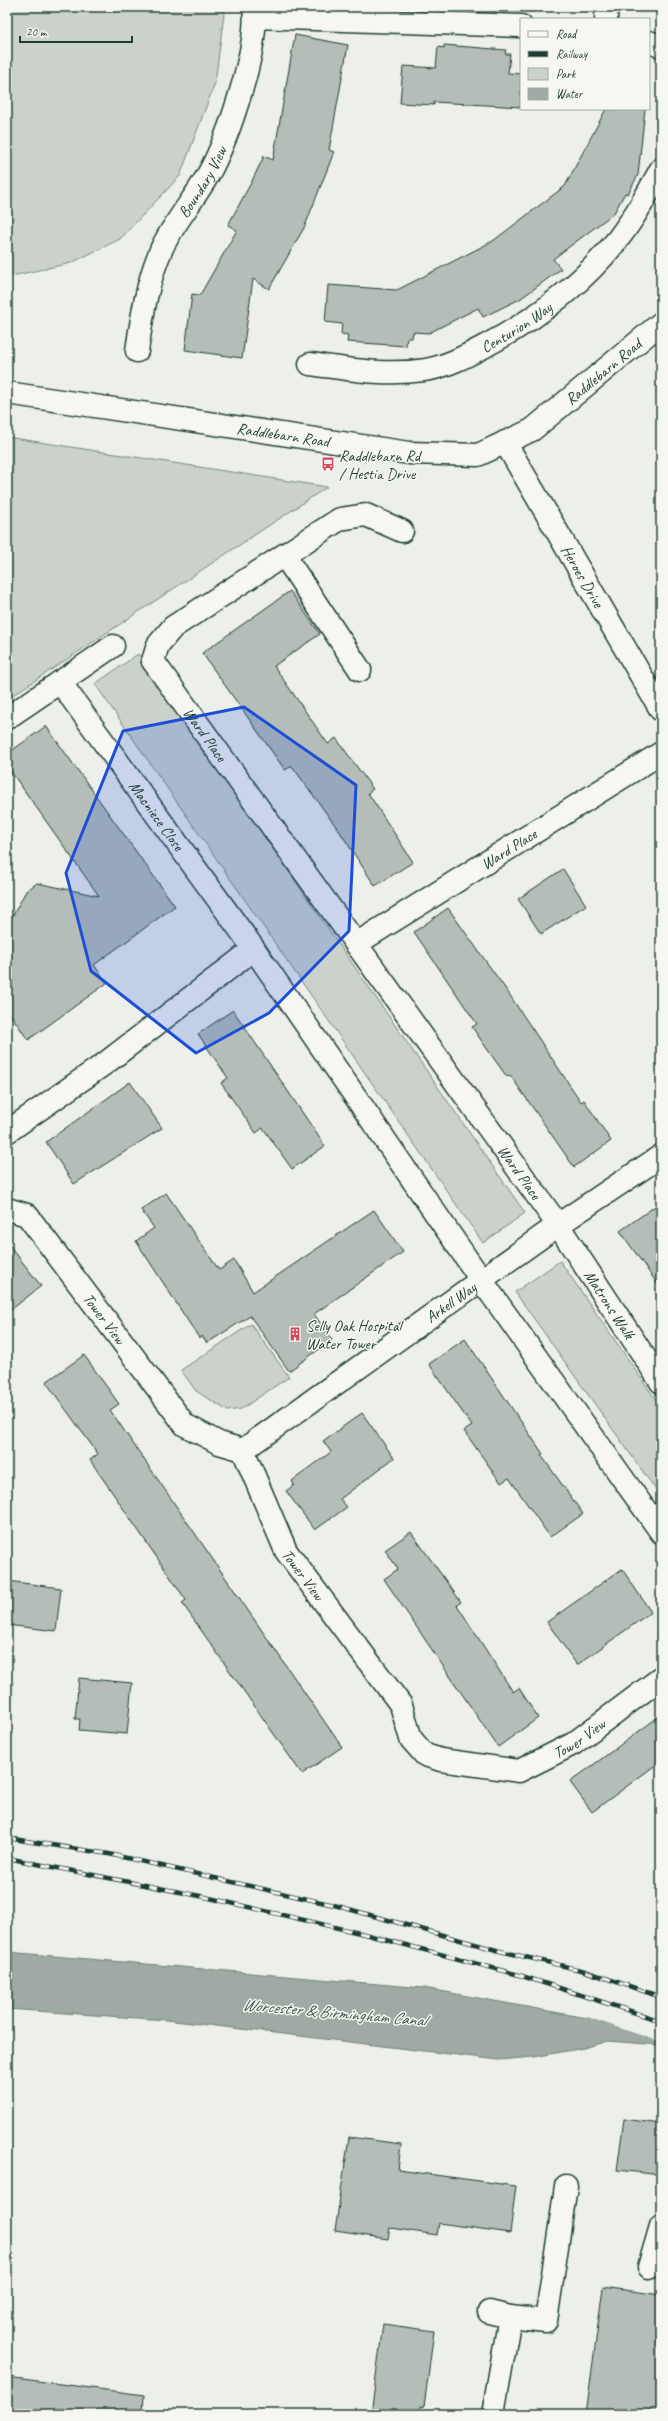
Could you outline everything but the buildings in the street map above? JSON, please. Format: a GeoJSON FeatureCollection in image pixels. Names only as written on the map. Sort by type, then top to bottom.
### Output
{"type":"FeatureCollection","features":[{"type":"Feature","properties":{"kind":"street"},"geometry":{"type":"LineString","coordinates":[[606,18],[607,7]]}},
{"type":"Feature","properties":{"kind":"street"},"geometry":{"type":"LineString","coordinates":[[255,12],[520,26]]}},
{"type":"Feature","properties":{"kind":"street","name":"Boundary View"},"geometry":{"type":"LineString","coordinates":[[137,351],[144,300],[161,250],[209,173],[234,117],[247,66],[255,12]]}},
{"type":"Feature","properties":{"kind":"street"},"geometry":{"type":"LineString","coordinates":[[650,42],[661,46]]}},
{"type":"Feature","properties":{"kind":"street","name":"Centurion Way"},"geometry":{"type":"LineString","coordinates":[[310,364],[387,373],[426,370],[463,358],[519,328],[580,280],[617,239],[639,209],[661,169]]}},
{"type":"Feature","properties":{"kind":"street","name":"Raddlebarn Road"},"geometry":{"type":"LineString","coordinates":[[7,393],[409,453],[478,455],[532,430],[661,323]]}},
{"type":"Feature","properties":{"kind":"street","name":"Heroes Drive"},"geometry":{"type":"LineString","coordinates":[[505,442],[661,710]]}},
{"type":"Feature","properties":{"kind":"street"},"geometry":{"type":"LineString","coordinates":[[360,670],[284,555],[340,519],[366,516],[402,531]]}},
{"type":"Feature","properties":{"kind":"street","name":"Ward Place"},"geometry":{"type":"LineString","coordinates":[[284,555],[173,627],[158,645],[153,661],[558,1225]]}},
{"type":"Feature","properties":{"kind":"street"},"geometry":{"type":"LineString","coordinates":[[7,718],[113,646]]}},
{"type":"Feature","properties":{"kind":"street","name":"Macniece Close"},"geometry":{"type":"LineString","coordinates":[[60,682],[254,949],[482,1281],[661,1532]]}},
{"type":"Feature","properties":{"kind":"street","name":"Ward Place"},"geometry":{"type":"LineString","coordinates":[[356,944],[661,753]]}},
{"type":"Feature","properties":{"kind":"street"},"geometry":{"type":"LineString","coordinates":[[7,1132],[107,1062],[254,949]]}},
{"type":"Feature","properties":{"kind":"street","name":"Arkell Way"},"geometry":{"type":"LineString","coordinates":[[243,1450],[482,1281],[558,1225],[661,1156]]}},
{"type":"Feature","properties":{"kind":"street","name":"Tower View"},"geometry":{"type":"LineString","coordinates":[[7,1209],[27,1215],[185,1425],[219,1443],[243,1450],[286,1551],[401,1705],[411,1738],[425,1755],[441,1760],[519,1771],[573,1744],[661,1678]]}},
{"type":"Feature","properties":{"kind":"street","name":"Matrons Walk"},"geometry":{"type":"LineString","coordinates":[[558,1225],[661,1382]]}},
{"type":"Feature","properties":{"kind":"street"},"geometry":{"type":"LineString","coordinates":[[489,2312],[510,2317],[546,2321],[566,2186]]}},
{"type":"Feature","properties":{"kind":"street"},"geometry":{"type":"LineString","coordinates":[[649,2267],[661,2226]]}},
{"type":"Feature","properties":{"kind":"street"},"geometry":{"type":"LineString","coordinates":[[493,2414],[510,2317]]}},
{"type":"Feature","properties":{"kind":"highlighted area"},"geometry":{"type":"Polygon","coordinates":[[[244,707],[356,785],[349,931],[269,1013],[196,1053],[91,971],[66,873],[123,731],[244,707]]]}},
{"type":"Feature","properties":{"kind":"green space"},"geometry":{"type":"Polygon","coordinates":[[[7,7],[225,7],[215,83],[180,176],[120,239],[71,263],[7,277],[7,7]]]}},
{"type":"Feature","properties":{"kind":"green space"},"geometry":{"type":"Polygon","coordinates":[[[7,437],[327,487],[7,699],[7,437]]]}},
{"type":"Feature","properties":{"kind":"green space"},"geometry":{"type":"Polygon","coordinates":[[[138,654],[525,1213],[483,1243],[95,684],[138,654]]]}},
{"type":"Feature","properties":{"kind":"green space"},"geometry":{"type":"Polygon","coordinates":[[[560,1261],[661,1407],[661,1497],[515,1292],[560,1261]]]}},
{"type":"Feature","properties":{"kind":"green space"},"geometry":{"type":"Polygon","coordinates":[[[251,1324],[289,1377],[241,1409],[228,1411],[196,1391],[181,1370],[251,1324]]]}},
{"type":"Feature","properties":{"kind":"water","name":"Worcester & Birmingham Canal"},"geometry":{"type":"Polygon","coordinates":[[[7,1952],[424,1988],[581,2017],[661,2023],[661,2045],[607,2041],[584,2048],[533,2057],[499,2060],[166,2020],[7,2009],[7,1952]]]}},
{"type":"Feature","properties":{"kind":"pier"},"geometry":{"type":"Polygon","coordinates":[[[584,2016],[661,2021],[661,2042],[584,2016]]]}},
{"type":"Feature","properties":{"kind":"railway"},"geometry":{"type":"LineString","coordinates":[[7,1838],[109,1854],[334,1905],[500,1951],[585,1971],[661,1997]]}},
{"type":"Feature","properties":{"kind":"railway"},"geometry":{"type":"LineString","coordinates":[[7,1858],[205,1897],[364,1934],[519,1975],[661,2021]]}},
{"type":"Feature","properties":{"kind":"place","name":"Raddlebarn Rd / Hestia Drive"},"geometry":{"type":"Point","coordinates":[328,464]}},
{"type":"Feature","properties":{"kind":"place","name":"Selly Oak Hospital Water Tower"},"geometry":{"type":"Point","coordinates":[295,1334]}}]}
